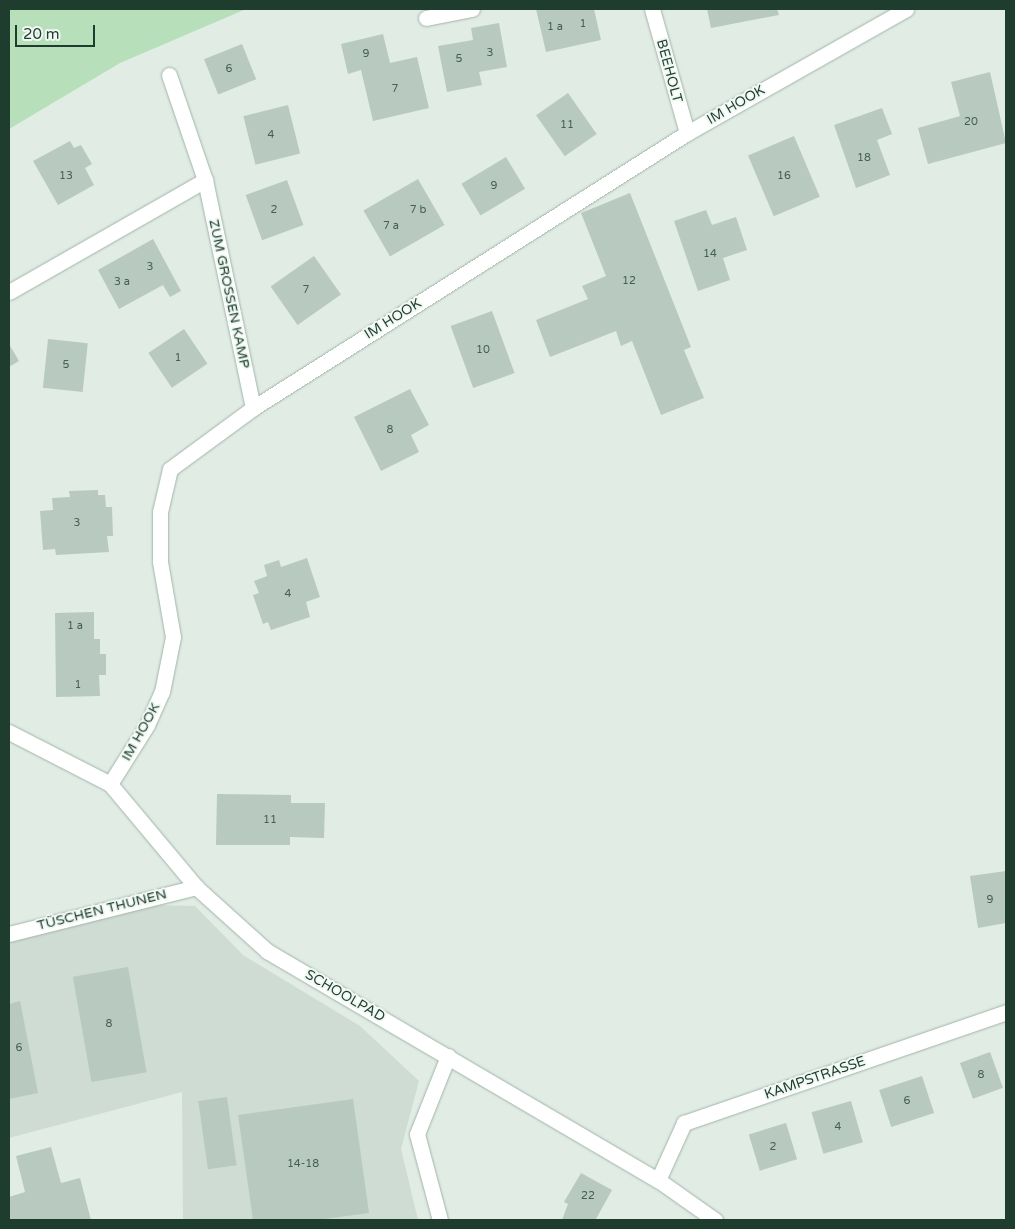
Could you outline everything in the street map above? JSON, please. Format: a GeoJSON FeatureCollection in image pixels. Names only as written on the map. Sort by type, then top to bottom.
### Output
{"type":"FeatureCollection","features":[{"type":"Feature","properties":{"kind":"street"},"geometry":{"type":"LineString","coordinates":[[426,18],[472,9]]}},
{"type":"Feature","properties":{"kind":"street","name":"BEEHOLT"},"geometry":{"type":"LineString","coordinates":[[652,9],[687,133]]}},
{"type":"Feature","properties":{"kind":"street","name":"IM HOOK"},"geometry":{"type":"LineString","coordinates":[[110,784],[147,725],[162,692],[173,637],[160,562],[160,512],[170,469],[253,408],[687,133],[906,9]]}},
{"type":"Feature","properties":{"kind":"street","name":"ZUM GROSSEN KAMP"},"geometry":{"type":"LineString","coordinates":[[169,75],[205,180],[253,408]]}},
{"type":"Feature","properties":{"kind":"street"},"geometry":{"type":"LineString","coordinates":[[9,292],[205,180]]}},
{"type":"Feature","properties":{"kind":"street","name":"SCHOOLPAD"},"geometry":{"type":"LineString","coordinates":[[9,732],[110,784],[196,887],[267,951],[658,1180],[715,1220]]}},
{"type":"Feature","properties":{"kind":"street","name":"TÜSCHEN THUNEN"},"geometry":{"type":"LineString","coordinates":[[9,934],[196,887]]}},
{"type":"Feature","properties":{"kind":"street","name":"KAMPSTRASSE"},"geometry":{"type":"LineString","coordinates":[[658,1180],[684,1123],[1006,1012]]}},
{"type":"Feature","properties":{"kind":"street"},"geometry":{"type":"LineString","coordinates":[[440,1220],[417,1134],[448,1056]]}},
{"type":"Feature","properties":{"kind":"shaded area"},"geometry":{"type":"Polygon","coordinates":[[[150,905],[195,906],[243,955],[360,1026],[419,1081],[401,1149],[418,1220],[183,1220],[182,1092],[9,1138],[9,940],[150,905]]]}},
{"type":"Feature","properties":{"kind":"green space"},"geometry":{"type":"Polygon","coordinates":[[[9,9],[246,9],[120,63],[9,129],[9,9]]]}},
{"type":"Feature","properties":{"kind":"building"},"geometry":{"type":"Polygon","coordinates":[[[536,9],[594,9],[601,40],[546,52],[536,9]]]}},
{"type":"Feature","properties":{"kind":"building"},"geometry":{"type":"Polygon","coordinates":[[[707,9],[777,9],[779,15],[711,28],[707,9]]]}},
{"type":"Feature","properties":{"kind":"building"},"geometry":{"type":"Polygon","coordinates":[[[499,23],[507,67],[479,72],[482,85],[447,92],[438,46],[473,40],[471,28],[499,23]]]}},
{"type":"Feature","properties":{"kind":"building"},"geometry":{"type":"Polygon","coordinates":[[[383,34],[390,63],[417,57],[429,108],[373,121],[361,70],[348,74],[341,44],[383,34]]]}},
{"type":"Feature","properties":{"kind":"building"},"geometry":{"type":"Polygon","coordinates":[[[242,44],[256,79],[218,95],[204,59],[242,44]]]}},
{"type":"Feature","properties":{"kind":"building"},"geometry":{"type":"Polygon","coordinates":[[[990,72],[1006,143],[928,164],[918,128],[960,116],[951,82],[990,72]]]}},
{"type":"Feature","properties":{"kind":"building"},"geometry":{"type":"Polygon","coordinates":[[[568,93],[597,134],[565,156],[536,115],[568,93]]]}},
{"type":"Feature","properties":{"kind":"building"},"geometry":{"type":"Polygon","coordinates":[[[288,105],[300,154],[255,165],[243,116],[288,105]]]}},
{"type":"Feature","properties":{"kind":"building"},"geometry":{"type":"Polygon","coordinates":[[[882,108],[892,134],[877,140],[890,175],[856,188],[834,125],[882,108]]]}},
{"type":"Feature","properties":{"kind":"building"},"geometry":{"type":"Polygon","coordinates":[[[794,136],[820,197],[774,216],[748,156],[794,136]]]}},
{"type":"Feature","properties":{"kind":"building"},"geometry":{"type":"Polygon","coordinates":[[[70,141],[74,148],[81,145],[92,164],[85,168],[94,185],[58,205],[33,161],[70,141]]]}},
{"type":"Feature","properties":{"kind":"building"},"geometry":{"type":"Polygon","coordinates":[[[506,157],[525,189],[480,215],[461,184],[506,157]]]}},
{"type":"Feature","properties":{"kind":"building"},"geometry":{"type":"Polygon","coordinates":[[[418,179],[444,225],[390,256],[363,211],[418,179]]]}},
{"type":"Feature","properties":{"kind":"building"},"geometry":{"type":"Polygon","coordinates":[[[287,180],[303,225],[262,240],[246,195],[287,180]]]}},
{"type":"Feature","properties":{"kind":"building"},"geometry":{"type":"Polygon","coordinates":[[[630,193],[691,347],[684,350],[704,398],[661,415],[632,341],[621,346],[616,331],[550,357],[536,320],[588,299],[582,286],[606,276],[581,213],[630,193]]]}},
{"type":"Feature","properties":{"kind":"building"},"geometry":{"type":"Polygon","coordinates":[[[706,210],[712,225],[736,217],[747,250],[723,258],[730,280],[698,291],[674,221],[706,210]]]}},
{"type":"Feature","properties":{"kind":"building"},"geometry":{"type":"Polygon","coordinates":[[[153,239],[181,291],[170,297],[163,285],[119,309],[98,270],[153,239]]]}},
{"type":"Feature","properties":{"kind":"building"},"geometry":{"type":"Polygon","coordinates":[[[314,256],[341,295],[298,325],[271,286],[314,256]]]}},
{"type":"Feature","properties":{"kind":"building"},"geometry":{"type":"Polygon","coordinates":[[[492,311],[515,373],[473,388],[451,326],[492,311]]]}},
{"type":"Feature","properties":{"kind":"building"},"geometry":{"type":"Polygon","coordinates":[[[184,329],[207,364],[172,388],[148,353],[184,329]]]}},
{"type":"Feature","properties":{"kind":"building"},"geometry":{"type":"Polygon","coordinates":[[[48,339],[88,343],[83,392],[43,388],[48,339]]]}},
{"type":"Feature","properties":{"kind":"building"},"geometry":{"type":"Polygon","coordinates":[[[9,344],[19,361],[9,367],[9,344]]]}},
{"type":"Feature","properties":{"kind":"building"},"geometry":{"type":"Polygon","coordinates":[[[410,389],[429,425],[411,435],[419,452],[381,471],[354,417],[410,389]]]}},
{"type":"Feature","properties":{"kind":"building"},"geometry":{"type":"Polygon","coordinates":[[[98,490],[98,495],[105,495],[106,507],[112,507],[113,536],[107,536],[109,552],[56,555],[55,549],[43,550],[40,511],[53,510],[52,498],[70,497],[69,491],[98,490]]]}},
{"type":"Feature","properties":{"kind":"building"},"geometry":{"type":"Polygon","coordinates":[[[307,558],[320,597],[306,602],[310,617],[271,630],[268,622],[263,624],[253,595],[259,593],[254,581],[267,576],[264,565],[279,560],[281,567],[307,558]]]}},
{"type":"Feature","properties":{"kind":"building"},"geometry":{"type":"Polygon","coordinates":[[[94,612],[94,639],[100,639],[100,654],[106,654],[106,675],[99,675],[100,696],[56,697],[55,613],[94,612]]]}},
{"type":"Feature","properties":{"kind":"building"},"geometry":{"type":"Polygon","coordinates":[[[217,794],[291,795],[291,803],[325,803],[324,838],[290,837],[290,845],[216,845],[217,794]]]}},
{"type":"Feature","properties":{"kind":"building"},"geometry":{"type":"Polygon","coordinates":[[[1006,871],[1006,923],[978,928],[970,876],[1006,871]]]}},
{"type":"Feature","properties":{"kind":"building"},"geometry":{"type":"Polygon","coordinates":[[[128,967],[147,1072],[91,1082],[73,977],[128,967]]]}},
{"type":"Feature","properties":{"kind":"building"},"geometry":{"type":"Polygon","coordinates":[[[20,1001],[38,1093],[9,1099],[9,1004],[20,1001]]]}},
{"type":"Feature","properties":{"kind":"building"},"geometry":{"type":"Polygon","coordinates":[[[990,1052],[1003,1088],[973,1099],[960,1063],[990,1052]]]}},
{"type":"Feature","properties":{"kind":"building"},"geometry":{"type":"Polygon","coordinates":[[[922,1076],[934,1113],[891,1127],[879,1090],[922,1076]]]}},
{"type":"Feature","properties":{"kind":"building"},"geometry":{"type":"Polygon","coordinates":[[[227,1097],[237,1165],[208,1169],[198,1101],[227,1097]]]}},
{"type":"Feature","properties":{"kind":"building"},"geometry":{"type":"Polygon","coordinates":[[[353,1099],[369,1213],[317,1220],[253,1220],[238,1115],[353,1099]]]}},
{"type":"Feature","properties":{"kind":"building"},"geometry":{"type":"Polygon","coordinates":[[[851,1101],[863,1142],[823,1154],[812,1112],[851,1101]]]}},
{"type":"Feature","properties":{"kind":"building"},"geometry":{"type":"Polygon","coordinates":[[[786,1123],[797,1159],[760,1171],[749,1134],[786,1123]]]}},
{"type":"Feature","properties":{"kind":"building"},"geometry":{"type":"Polygon","coordinates":[[[51,1147],[61,1183],[80,1178],[91,1220],[9,1220],[9,1197],[25,1192],[16,1156],[51,1147]]]}},
{"type":"Feature","properties":{"kind":"building"},"geometry":{"type":"Polygon","coordinates":[[[581,1173],[612,1190],[596,1219],[562,1220],[568,1204],[564,1202],[581,1173]]]}}]}
